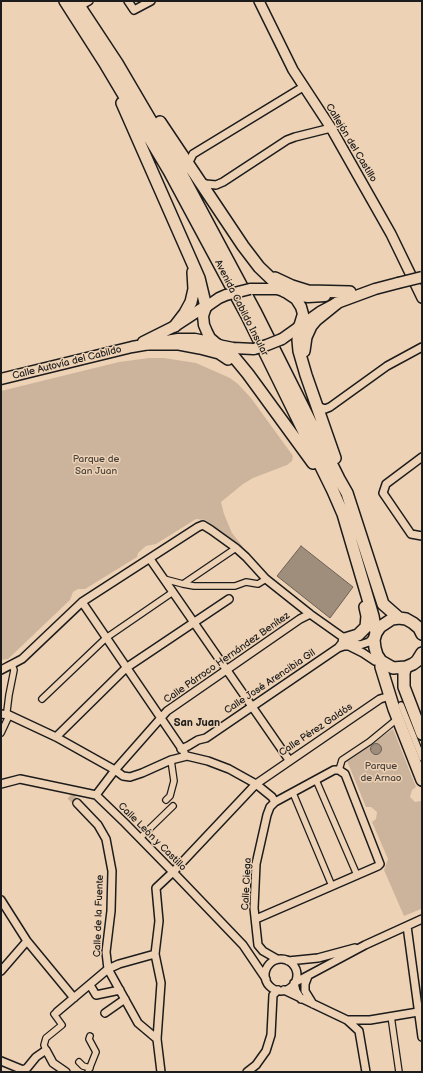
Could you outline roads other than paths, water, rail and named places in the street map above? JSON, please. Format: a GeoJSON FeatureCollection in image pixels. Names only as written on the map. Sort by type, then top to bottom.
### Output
{"type":"FeatureCollection","features":[{"type":"Feature","properties":{"kind":"main road","name":"Avenida Cabildo Insular"},"geometry":{"type":"LineString","coordinates":[[65,1],[104,62],[169,171],[247,316],[333,491],[343,514],[373,616],[376,634],[375,648],[381,660]]}},
{"type":"Feature","properties":{"kind":"main road","name":"Avenida Cabildo Insular"},"geometry":{"type":"LineString","coordinates":[[82,3],[182,174],[255,311],[347,493],[383,604],[399,618],[406,619],[421,630]]}},
{"type":"Feature","properties":{"kind":"main road"},"geometry":{"type":"LineString","coordinates":[[104,62],[199,278],[206,307],[203,316],[204,325],[207,332],[216,344],[234,357],[242,367],[333,491]]}},
{"type":"Feature","properties":{"kind":"main road"},"geometry":{"type":"LineString","coordinates":[[117,64],[188,164],[243,246],[259,267],[286,292],[296,299],[301,307],[303,314],[298,327],[298,340],[303,366],[347,493]]}},
{"type":"Feature","properties":{"kind":"main road"},"geometry":{"type":"LineString","coordinates":[[175,326],[191,302],[194,289],[193,266]]}},
{"type":"Feature","properties":{"kind":"main road"},"geometry":{"type":"LineString","coordinates":[[259,267],[282,282],[308,291],[350,292]]}},
{"type":"Feature","properties":{"kind":"main road"},"geometry":{"type":"LineString","coordinates":[[216,344],[233,348],[254,349],[267,345],[282,339],[320,312],[337,303],[375,289],[422,277]]}},
{"type":"Feature","properties":{"kind":"main road"},"geometry":{"type":"LineString","coordinates":[[206,307],[218,298],[250,289],[269,288],[308,297],[334,296],[350,292],[375,289]]}},
{"type":"Feature","properties":{"kind":"main road"},"geometry":{"type":"LineString","coordinates":[[303,366],[304,345],[311,326],[337,303]]}},
{"type":"Feature","properties":{"kind":"main road","name":"Calle Autovía del Cabildo"},"geometry":{"type":"LineString","coordinates":[[132,347],[175,326],[192,314],[206,307]]}},
{"type":"Feature","properties":{"kind":"main road","name":"Calle Autovía del Cabildo"},"geometry":{"type":"LineString","coordinates":[[1,379],[132,347],[178,338],[195,339],[216,344]]}},
{"type":"Feature","properties":{"kind":"main road"},"geometry":{"type":"LineString","coordinates":[[148,344],[179,344],[200,348],[218,353],[242,367]]}},
{"type":"Feature","properties":{"kind":"main road"},"geometry":{"type":"LineString","coordinates":[[342,641],[358,635],[366,627],[367,616],[364,603],[362,578]]}},
{"type":"Feature","properties":{"kind":"main road"},"geometry":{"type":"LineString","coordinates":[[376,634],[385,622],[399,618]]}},
{"type":"Feature","properties":{"kind":"main road"},"geometry":{"type":"LineString","coordinates":[[381,660],[393,668],[418,661]]}},
{"type":"Feature","properties":{"kind":"main road"},"geometry":{"type":"LineString","coordinates":[[381,660],[381,667],[390,696],[422,780]]}},
{"type":"Feature","properties":{"kind":"main road"},"geometry":{"type":"LineString","coordinates":[[418,661],[404,673],[404,687],[422,734]]}},
{"type":"Feature","properties":{"kind":"street"},"geometry":{"type":"LineString","coordinates":[[128,1],[134,10],[151,1]]}},
{"type":"Feature","properties":{"kind":"street","name":"Callejón del Castillo"},"geometry":{"type":"LineString","coordinates":[[259,1],[281,47],[303,87],[331,128],[392,234],[422,298]]}},
{"type":"Feature","properties":{"kind":"street"},"geometry":{"type":"LineString","coordinates":[[188,164],[193,154],[303,87]]}},
{"type":"Feature","properties":{"kind":"street"},"geometry":{"type":"LineString","coordinates":[[198,180],[206,184],[216,185],[287,140],[331,128]]}},
{"type":"Feature","properties":{"kind":"street"},"geometry":{"type":"LineString","coordinates":[[317,406],[325,409],[330,407],[387,366],[422,346]]}},
{"type":"Feature","properties":{"kind":"street"},"geometry":{"type":"LineString","coordinates":[[422,457],[386,484],[383,493],[411,534],[422,536]]}},
{"type":"Feature","properties":{"kind":"street"},"geometry":{"type":"LineString","coordinates":[[1,670],[22,659],[82,602],[203,525],[236,548],[266,579],[342,641],[344,646],[349,646],[375,661],[381,660]]}},
{"type":"Feature","properties":{"kind":"street"},"geometry":{"type":"LineString","coordinates":[[183,584],[236,548]]}},
{"type":"Feature","properties":{"kind":"street"},"geometry":{"type":"LineString","coordinates":[[150,558],[289,760]]}},
{"type":"Feature","properties":{"kind":"street"},"geometry":{"type":"LineString","coordinates":[[164,579],[194,586],[235,586],[246,582],[258,584],[266,579]]}},
{"type":"Feature","properties":{"kind":"street"},"geometry":{"type":"LineString","coordinates":[[42,699],[106,638],[173,592]]}},
{"type":"Feature","properties":{"kind":"street"},"geometry":{"type":"LineString","coordinates":[[56,737],[126,668],[230,599]]}},
{"type":"Feature","properties":{"kind":"street"},"geometry":{"type":"LineString","coordinates":[[82,602],[186,756]]}},
{"type":"Feature","properties":{"kind":"street","name":"Calle Párroco Hernández Benítez"},"geometry":{"type":"LineString","coordinates":[[96,795],[115,770],[167,711],[300,619],[310,614]]}},
{"type":"Feature","properties":{"kind":"street"},"geometry":{"type":"LineString","coordinates":[[342,641],[360,645],[369,642],[376,634]]}},
{"type":"Feature","properties":{"kind":"street","name":"Calle José Arencibia Gil"},"geometry":{"type":"LineString","coordinates":[[181,749],[198,740],[206,738],[252,707],[342,641]]}},
{"type":"Feature","properties":{"kind":"street"},"geometry":{"type":"LineString","coordinates":[[1,732],[7,711],[14,670],[12,665]]}},
{"type":"Feature","properties":{"kind":"street","name":"Calle Pérez Galdós"},"geometry":{"type":"LineString","coordinates":[[155,954],[159,921],[156,888],[256,784],[380,699],[390,696]]}},
{"type":"Feature","properties":{"kind":"street"},"geometry":{"type":"LineString","coordinates":[[401,705],[422,758]]}},
{"type":"Feature","properties":{"kind":"street"},"geometry":{"type":"LineString","coordinates":[[5,714],[56,737],[123,776],[130,777],[171,760],[186,756],[220,764],[256,784],[275,802],[334,770],[339,770],[345,774],[380,864],[256,919]]}},
{"type":"Feature","properties":{"kind":"street"},"geometry":{"type":"LineString","coordinates":[[339,770],[342,760],[369,742],[398,719]]}},
{"type":"Feature","properties":{"kind":"street"},"geometry":{"type":"LineString","coordinates":[[166,800],[170,796],[174,781],[171,760]]}},
{"type":"Feature","properties":{"kind":"street"},"geometry":{"type":"LineString","coordinates":[[1,784],[20,779],[96,795]]}},
{"type":"Feature","properties":{"kind":"street"},"geometry":{"type":"LineString","coordinates":[[316,780],[357,875]]}},
{"type":"Feature","properties":{"kind":"street"},"geometry":{"type":"LineString","coordinates":[[66,789],[70,796]]}},
{"type":"Feature","properties":{"kind":"street"},"geometry":{"type":"LineString","coordinates":[[293,793],[332,886]]}},
{"type":"Feature","properties":{"kind":"street","name":"Calle León y Castillo"},"geometry":{"type":"LineString","coordinates":[[96,795],[140,838],[247,949],[266,979]]}},
{"type":"Feature","properties":{"kind":"street","name":"Calle Ciega"},"geometry":{"type":"LineString","coordinates":[[258,945],[254,908],[256,864],[267,815],[270,807],[275,802]]}},
{"type":"Feature","properties":{"kind":"street","name":"Calle de la Fuente"},"geometry":{"type":"LineString","coordinates":[[77,803],[98,824],[106,839],[112,871],[111,911],[106,952],[108,969]]}},
{"type":"Feature","properties":{"kind":"street"},"geometry":{"type":"LineString","coordinates":[[140,838],[173,806]]}},
{"type":"Feature","properties":{"kind":"street"},"geometry":{"type":"LineString","coordinates":[[1,900],[27,941],[51,972],[74,998]]}},
{"type":"Feature","properties":{"kind":"street"},"geometry":{"type":"LineString","coordinates":[[294,983],[364,945],[422,920]]}},
{"type":"Feature","properties":{"kind":"street"},"geometry":{"type":"LineString","coordinates":[[407,926],[420,1012],[422,1037]]}},
{"type":"Feature","properties":{"kind":"street"},"geometry":{"type":"LineString","coordinates":[[1,971],[27,941]]}},
{"type":"Feature","properties":{"kind":"street"},"geometry":{"type":"LineString","coordinates":[[247,949],[258,945],[263,951],[277,959],[288,961],[318,958],[364,945]]}},
{"type":"Feature","properties":{"kind":"street"},"geometry":{"type":"LineString","coordinates":[[66,1072],[53,1063],[44,1045],[46,1038],[62,1025],[54,1014],[108,969],[119,964],[155,954],[161,983],[157,1039],[161,1072]]}},
{"type":"Feature","properties":{"kind":"street"},"geometry":{"type":"LineString","coordinates":[[277,959],[269,964],[267,968],[266,979],[268,984],[272,988],[300,998],[347,1020],[359,1031],[366,1072]]}},
{"type":"Feature","properties":{"kind":"street"},"geometry":{"type":"LineString","coordinates":[[247,1072],[256,1065],[266,1051],[271,1035],[273,995],[281,990],[290,988],[294,983],[297,973],[295,968],[288,961]]}},
{"type":"Feature","properties":{"kind":"street"},"geometry":{"type":"LineString","coordinates":[[108,969],[138,1024],[157,1039]]}},
{"type":"Feature","properties":{"kind":"street"},"geometry":{"type":"LineString","coordinates":[[308,976],[305,984],[305,991],[313,1004]]}},
{"type":"Feature","properties":{"kind":"street"},"geometry":{"type":"LineString","coordinates":[[294,983],[300,998]]}},
{"type":"Feature","properties":{"kind":"street"},"geometry":{"type":"LineString","coordinates":[[90,985],[96,995],[120,990]]}},
{"type":"Feature","properties":{"kind":"street"},"geometry":{"type":"LineString","coordinates":[[106,1013],[125,999]]}},
{"type":"Feature","properties":{"kind":"street"},"geometry":{"type":"LineString","coordinates":[[347,1020],[370,1020],[420,1012]]}},
{"type":"Feature","properties":{"kind":"street"},"geometry":{"type":"LineString","coordinates":[[391,1016],[399,1072]]}},
{"type":"Feature","properties":{"kind":"street"},"geometry":{"type":"LineString","coordinates":[[359,1031],[363,1024],[370,1020]]}},
{"type":"Feature","properties":{"kind":"street"},"geometry":{"type":"LineString","coordinates":[[79,1062],[89,1070],[96,1052],[89,1039],[90,1036]]}},
{"type":"Feature","properties":{"kind":"street"},"geometry":{"type":"LineString","coordinates":[[1,1061],[23,1070],[27,1068],[36,1057],[46,1050]]}},
{"type":"Feature","properties":{"kind":"tunnel"},"geometry":{"type":"LineString","coordinates":[[70,796],[77,803]]}},
{"type":"Feature","properties":{"kind":"district","name":"San Juan"},"geometry":{"type":"Point","coordinates":[197,723]}},
{"type":"Feature","properties":{"kind":"park label","name":"Parque de San Juan"},"geometry":{"type":"Point","coordinates":[96,464]}},
{"type":"Feature","properties":{"kind":"park label","name":"Parque de Arnao"},"geometry":{"type":"Point","coordinates":[381,772]}}]}
